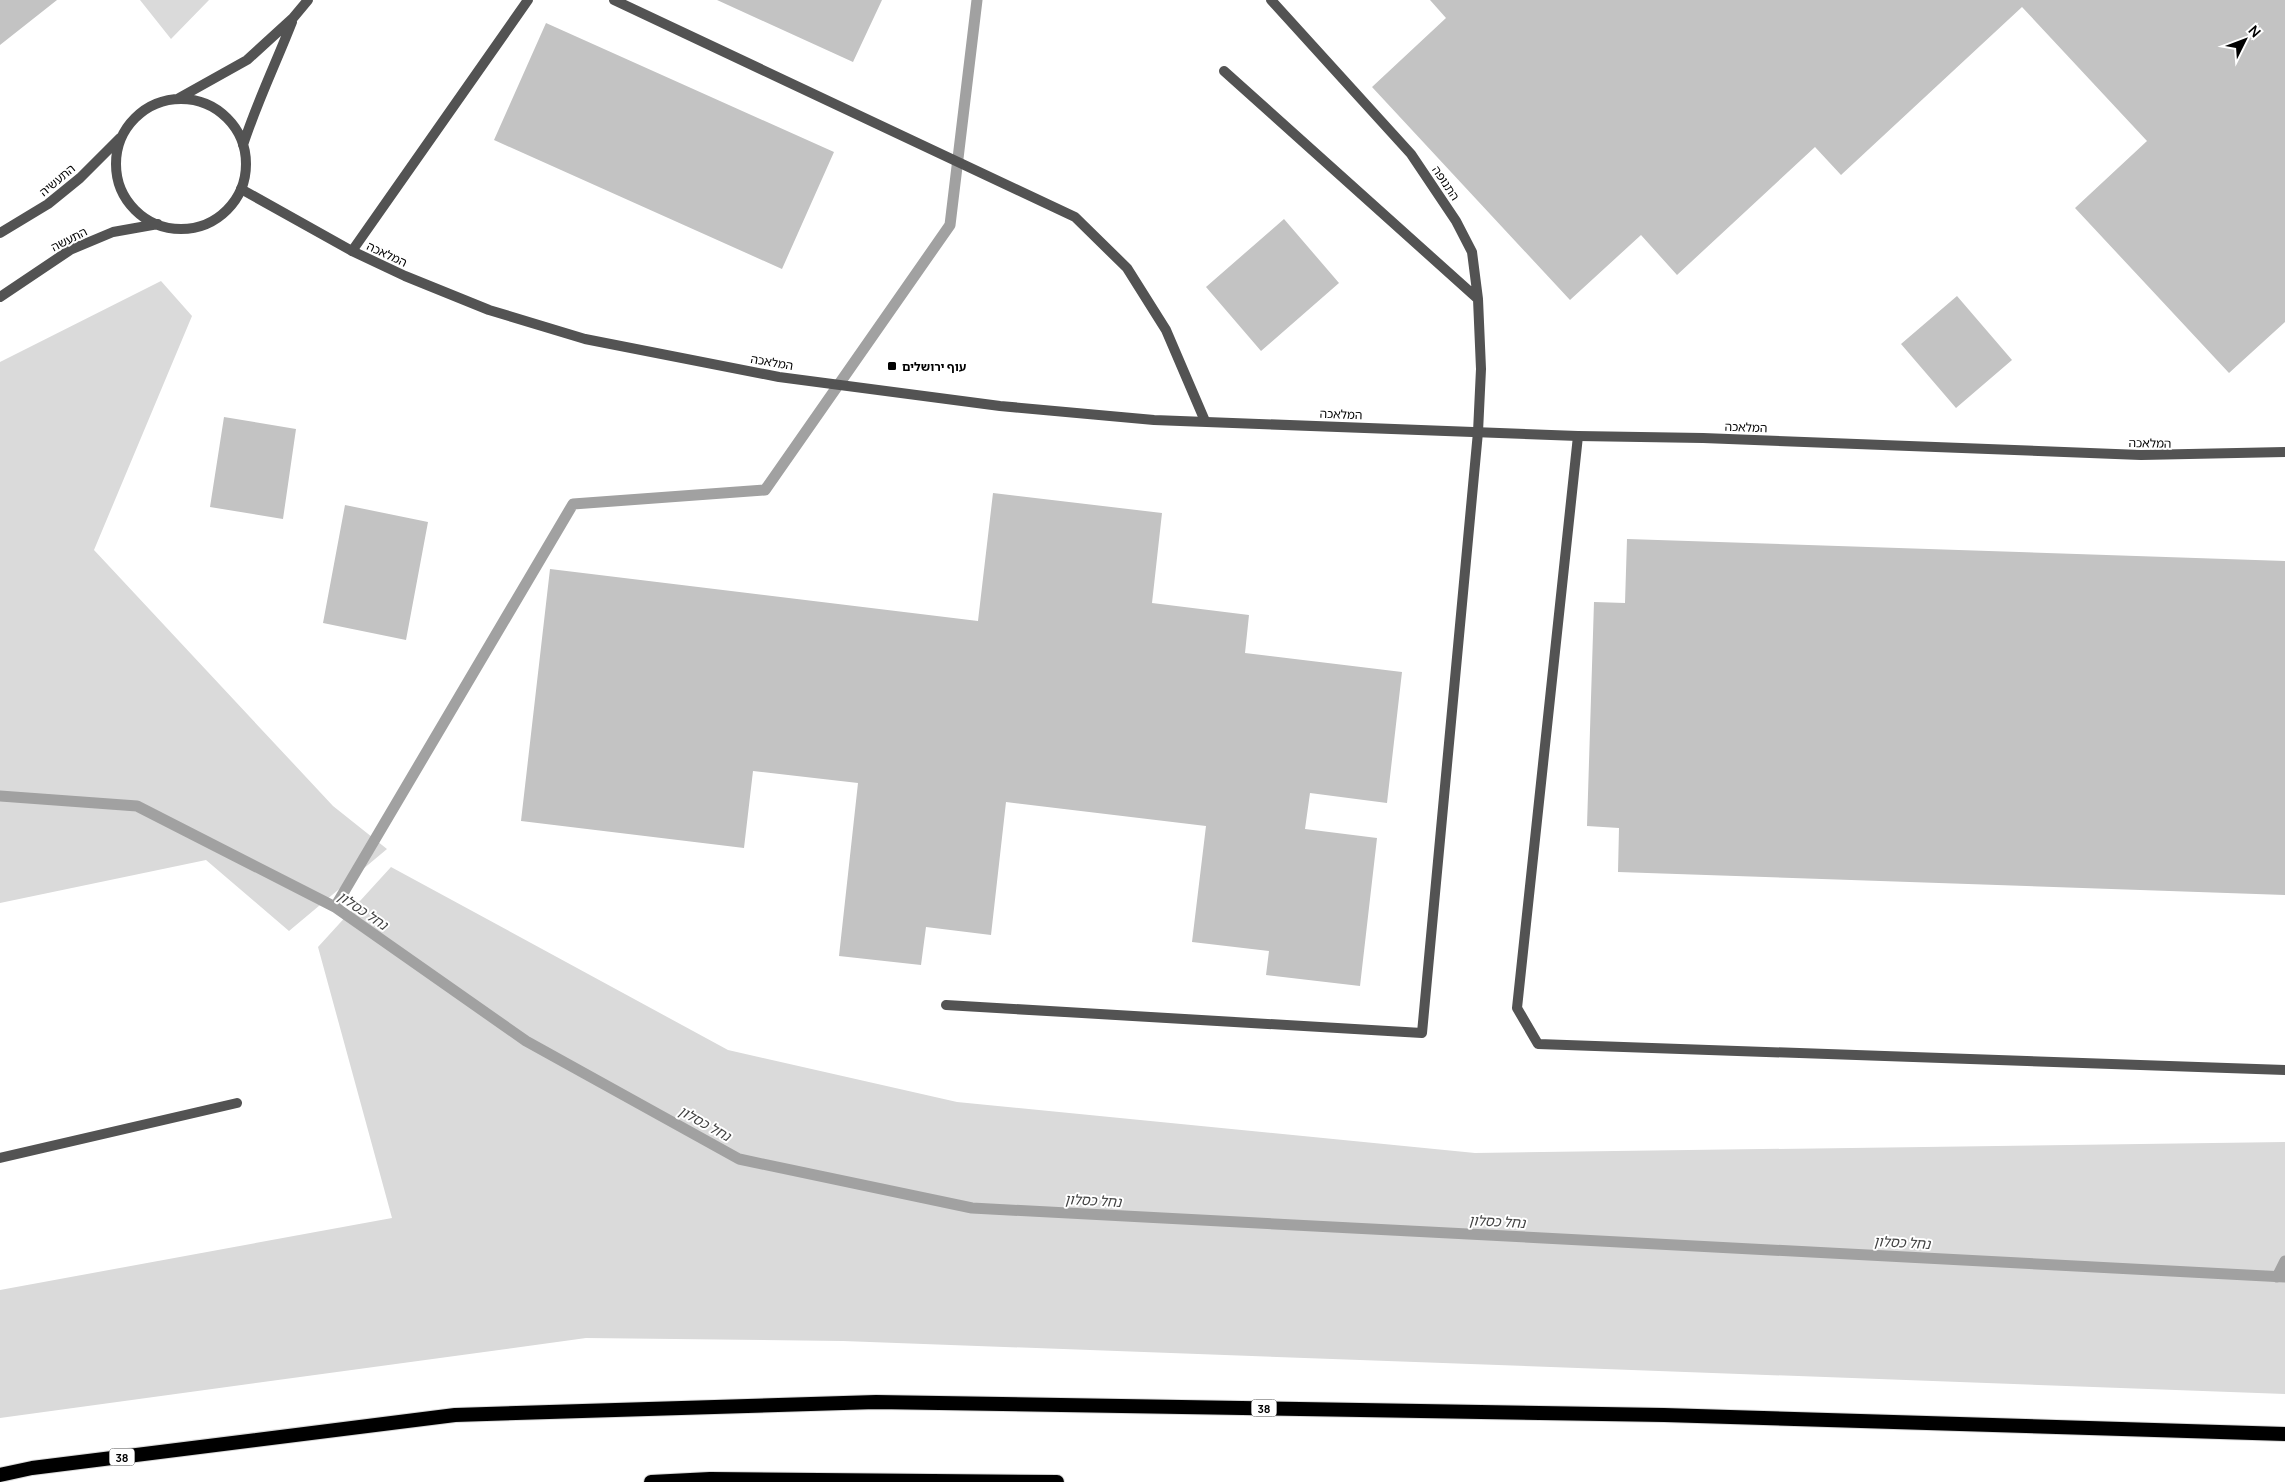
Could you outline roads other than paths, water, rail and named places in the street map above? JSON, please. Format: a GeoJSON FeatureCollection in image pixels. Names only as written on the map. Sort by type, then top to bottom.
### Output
{"type":"FeatureCollection","features":[{"type":"Feature","properties":{"kind":"highway","name":"38"},"geometry":{"type":"LineString","coordinates":[[0,1475],[32,1468],[456,1415],[876,1402],[1654,1414],[2285,1434]]}},
{"type":"Feature","properties":{"kind":"highway"},"geometry":{"type":"LineString","coordinates":[[651,1482],[710,1479],[1057,1482]]}},
{"type":"Feature","properties":{"kind":"street"},"geometry":{"type":"LineString","coordinates":[[178,99],[247,60],[293,18],[308,0]]}},
{"type":"Feature","properties":{"kind":"street","name":"המלאכה"},"geometry":{"type":"LineString","coordinates":[[352,251],[528,0]]}},
{"type":"Feature","properties":{"kind":"street"},"geometry":{"type":"LineString","coordinates":[[614,0],[1075,217],[1127,268],[1166,330],[1205,421]]}},
{"type":"Feature","properties":{"kind":"street","name":"התנופה"},"geometry":{"type":"LineString","coordinates":[[946,1005],[1422,1033],[1478,432],[1480,369],[1478,299],[1472,252],[1456,221],[1412,154],[1271,0]]}},
{"type":"Feature","properties":{"kind":"street"},"geometry":{"type":"LineString","coordinates":[[244,144],[234,126],[218,110],[199,101],[178,99],[161,101],[145,110],[132,121],[123,136],[115,158],[117,179],[124,198],[138,214],[158,224],[178,228],[198,226],[216,218],[230,206],[241,189],[246,167],[244,144],[255,107],[273,70],[293,18]]}},
{"type":"Feature","properties":{"kind":"street"},"geometry":{"type":"LineString","coordinates":[[1224,70],[1478,299]]}},
{"type":"Feature","properties":{"kind":"street","name":"התעשיה"},"geometry":{"type":"LineString","coordinates":[[0,233],[48,204],[80,178],[123,136]]}},
{"type":"Feature","properties":{"kind":"street","name":"המלאכה"},"geometry":{"type":"LineString","coordinates":[[241,189],[352,251],[405,276],[489,310],[585,339],[779,377],[1000,406],[1154,420],[1578,436],[1703,438],[2141,456],[2285,452]]}},
{"type":"Feature","properties":{"kind":"street","name":"התעשה"},"geometry":{"type":"LineString","coordinates":[[0,297],[70,250],[113,232],[158,224]]}},
{"type":"Feature","properties":{"kind":"street"},"geometry":{"type":"LineString","coordinates":[[1578,436],[1517,1008],[1538,1044],[2285,1070]]}},
{"type":"Feature","properties":{"kind":"street"},"geometry":{"type":"LineString","coordinates":[[0,1158],[237,1103]]}},
{"type":"Feature","properties":{"kind":"waterway"},"geometry":{"type":"LineString","coordinates":[[335,907],[573,504],[765,490],[950,225],[977,0]]}},
{"type":"Feature","properties":{"kind":"waterway","name":"נחל כסלון"},"geometry":{"type":"LineString","coordinates":[[0,796],[137,806],[335,907],[526,1041],[739,1159],[972,1208],[2285,1277]]}},
{"type":"Feature","properties":{"kind":"waterway"},"geometry":{"type":"LineString","coordinates":[[2277,1277],[2285,1261]]}},
{"type":"Feature","properties":{"kind":"place","name":"עוף ירושלים"},"geometry":{"type":"Point","coordinates":[892,366]}}]}
